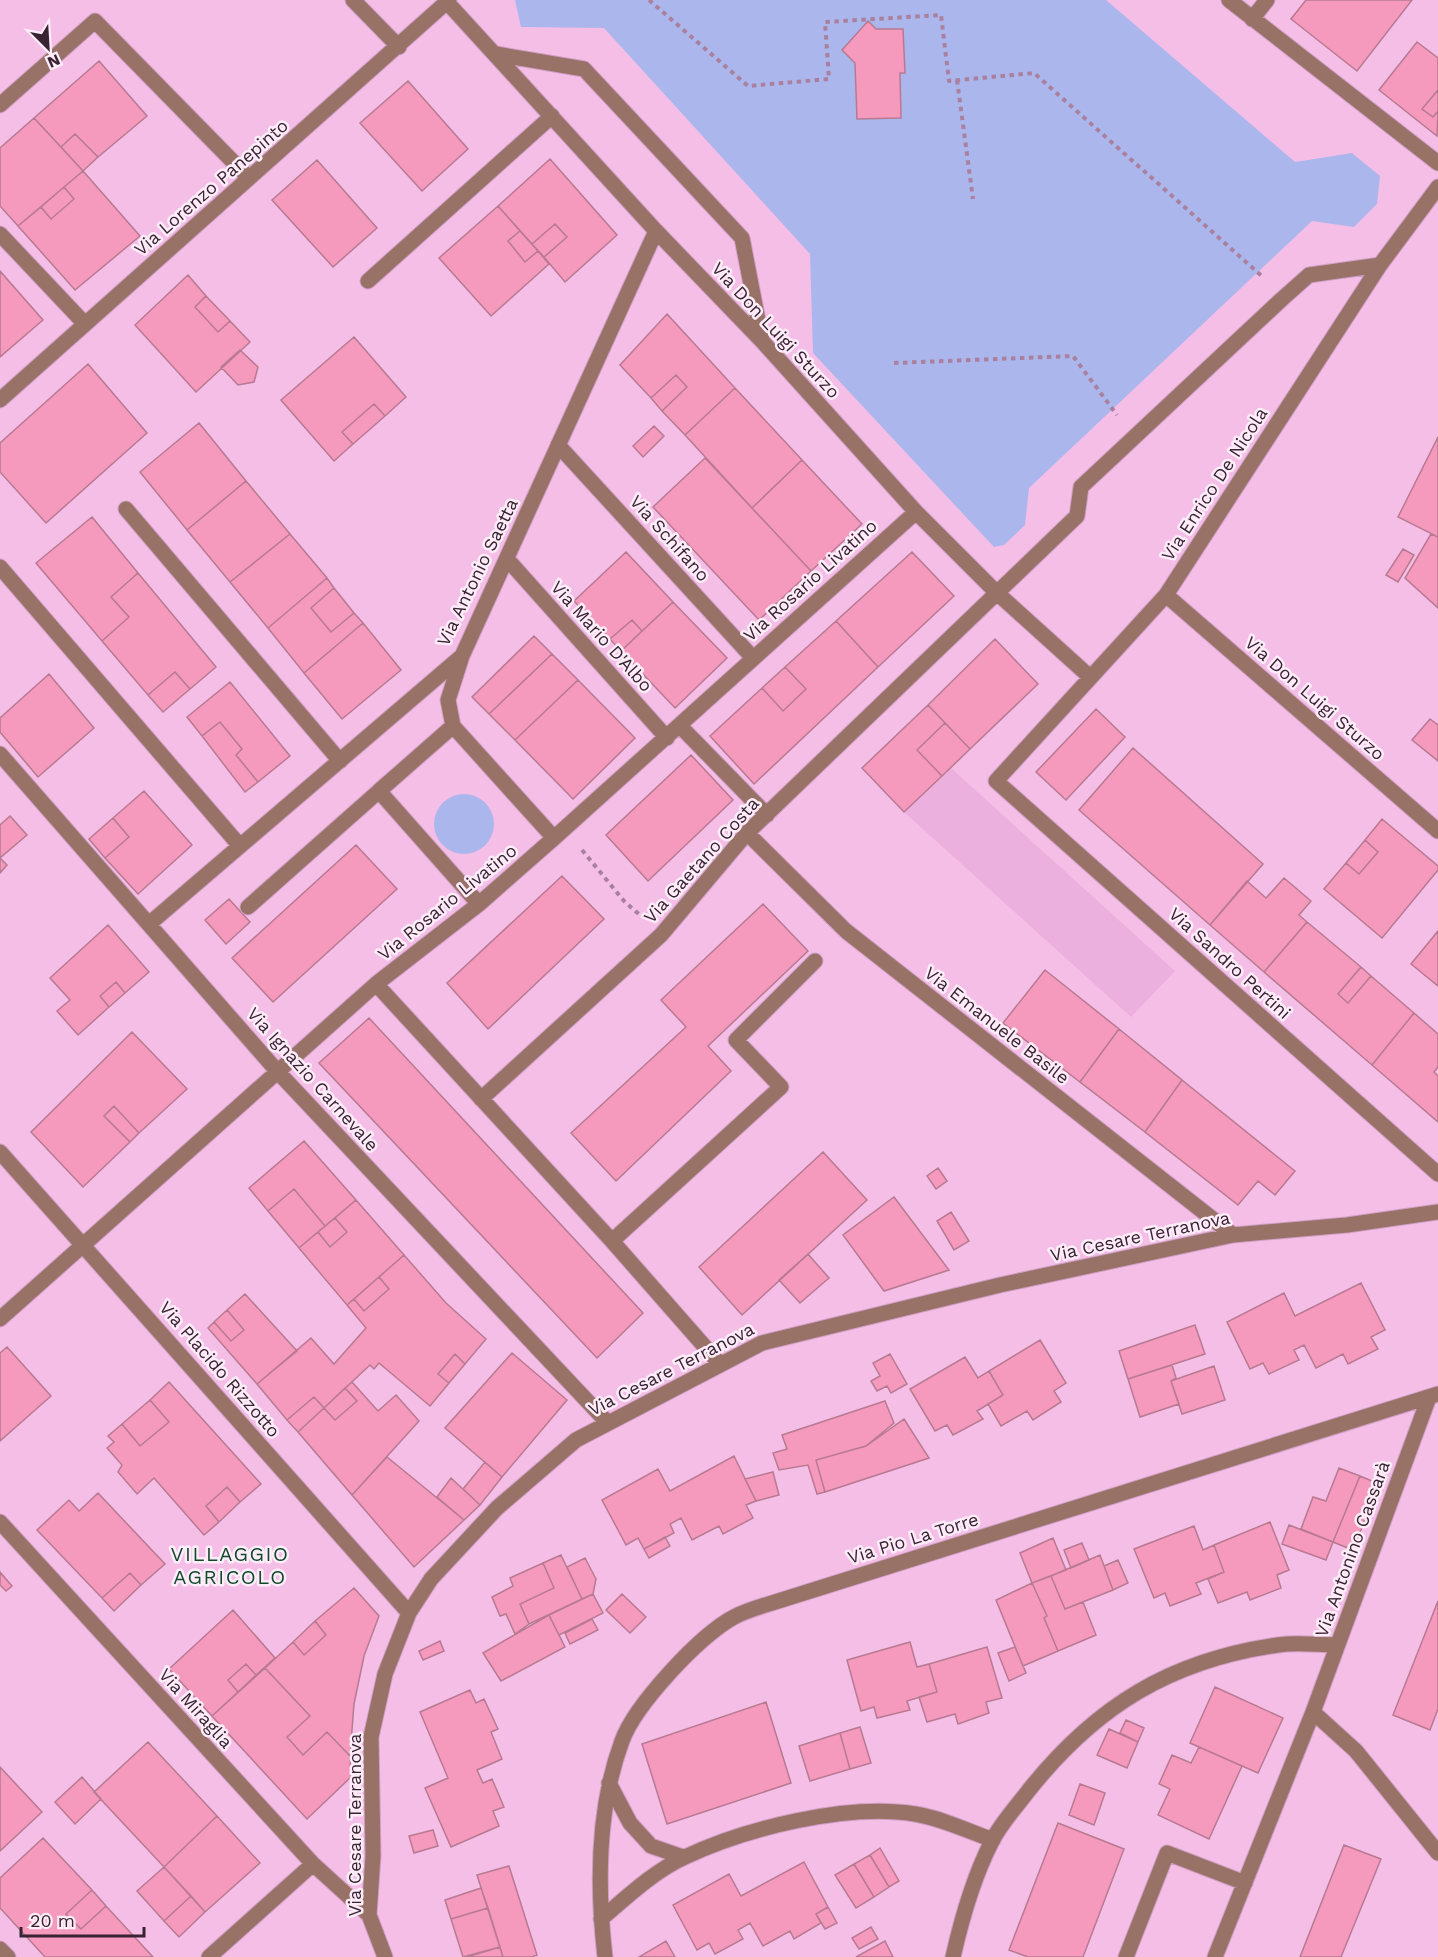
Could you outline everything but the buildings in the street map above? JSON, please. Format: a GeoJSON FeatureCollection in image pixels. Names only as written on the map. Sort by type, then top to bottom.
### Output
{"type":"FeatureCollection","features":[{"type":"Feature","properties":{"kind":"street"},"geometry":{"type":"LineString","coordinates":[[353,0],[399,47]]}},
{"type":"Feature","properties":{"kind":"street"},"geometry":{"type":"LineString","coordinates":[[1229,0],[1438,163]]}},
{"type":"Feature","properties":{"kind":"street"},"geometry":{"type":"LineString","coordinates":[[1252,19],[1268,0]]}},
{"type":"Feature","properties":{"kind":"street","name":"Via Lorenzo Panepinto"},"geometry":{"type":"LineString","coordinates":[[0,400],[399,47],[447,1]]}},
{"type":"Feature","properties":{"kind":"street","name":"Via Don Luigi Sturzo"},"geometry":{"type":"LineString","coordinates":[[447,1],[656,231],[762,341],[916,512],[997,593],[1090,677]]}},
{"type":"Feature","properties":{"kind":"street"},"geometry":{"type":"LineString","coordinates":[[0,105],[95,21],[249,178]]}},
{"type":"Feature","properties":{"kind":"street"},"geometry":{"type":"LineString","coordinates":[[496,54],[584,69],[742,238],[762,341]]}},
{"type":"Feature","properties":{"kind":"street"},"geometry":{"type":"LineString","coordinates":[[368,281],[552,116]]}},
{"type":"Feature","properties":{"kind":"street","name":"Via Enrico De Nicola"},"geometry":{"type":"LineString","coordinates":[[996,781],[1166,595],[1380,265],[1438,187]]}},
{"type":"Feature","properties":{"kind":"street","name":"Via Antonio Saetta"},"geometry":{"type":"LineString","coordinates":[[149,924],[462,656],[656,231]]}},
{"type":"Feature","properties":{"kind":"street"},"geometry":{"type":"LineString","coordinates":[[0,234],[85,324]]}},
{"type":"Feature","properties":{"kind":"street","name":"Via Gaetano Costa"},"geometry":{"type":"LineString","coordinates":[[481,1099],[661,935],[747,833],[1077,516],[1081,487],[1282,299],[1309,274],[1380,265]]}},
{"type":"Feature","properties":{"kind":"street","name":"Via Schifano"},"geometry":{"type":"LineString","coordinates":[[558,445],[753,658]]}},
{"type":"Feature","properties":{"kind":"street"},"geometry":{"type":"LineString","coordinates":[[126,509],[340,761]]}},
{"type":"Feature","properties":{"kind":"street","name":"Via Rosario Livatino"},"geometry":{"type":"LineString","coordinates":[[0,1319],[376,984],[479,904],[559,834],[916,512]]}},
{"type":"Feature","properties":{"kind":"street","name":"Via Mario D'Albo"},"geometry":{"type":"LineString","coordinates":[[507,559],[667,738]]}},
{"type":"Feature","properties":{"kind":"street"},"geometry":{"type":"LineString","coordinates":[[0,567],[240,846]]}},
{"type":"Feature","properties":{"kind":"street","name":"Via Don Luigi Sturzo"},"geometry":{"type":"LineString","coordinates":[[1166,595],[1438,831]]}},
{"type":"Feature","properties":{"kind":"street"},"geometry":{"type":"LineString","coordinates":[[462,656],[448,700],[453,726],[559,834]]}},
{"type":"Feature","properties":{"kind":"street"},"geometry":{"type":"LineString","coordinates":[[248,907],[453,726]]}},
{"type":"Feature","properties":{"kind":"street"},"geometry":{"type":"LineString","coordinates":[[680,726],[767,815]]}},
{"type":"Feature","properties":{"kind":"street","name":"Via Ignazio Carnevale"},"geometry":{"type":"LineString","coordinates":[[0,754],[277,1071],[606,1422]]}},
{"type":"Feature","properties":{"kind":"street","name":"Via Sandro Pertini"},"geometry":{"type":"LineString","coordinates":[[996,781],[1438,1174]]}},
{"type":"Feature","properties":{"kind":"street"},"geometry":{"type":"LineString","coordinates":[[379,791],[479,904]]}},
{"type":"Feature","properties":{"kind":"street","name":"Via Emanuele Basile"},"geometry":{"type":"LineString","coordinates":[[747,833],[846,931],[1233,1235]]}},
{"type":"Feature","properties":{"kind":"street"},"geometry":{"type":"LineString","coordinates":[[612,1240],[781,1087],[736,1040],[815,961]]}},
{"type":"Feature","properties":{"kind":"street"},"geometry":{"type":"LineString","coordinates":[[376,984],[612,1240],[720,1364]]}},
{"type":"Feature","properties":{"kind":"street","name":"Via Placido Rizzotto"},"geometry":{"type":"LineString","coordinates":[[0,1152],[409,1613]]}},
{"type":"Feature","properties":{"kind":"street","name":"Via Cesare Terranova"},"geometry":{"type":"LineString","coordinates":[[385,1957],[369,1915],[373,1856],[371,1737],[385,1674],[409,1613],[431,1580],[497,1508],[576,1440],[606,1422],[762,1343],[1000,1285],[1233,1235],[1347,1226],[1438,1212]]}},
{"type":"Feature","properties":{"kind":"street","name":"Via Antonino Cassarà"},"geometry":{"type":"LineString","coordinates":[[1215,1957],[1313,1712],[1433,1397]]}},
{"type":"Feature","properties":{"kind":"street","name":"Via Pio La Torre"},"geometry":{"type":"LineString","coordinates":[[605,1957],[601,1919],[604,1815],[609,1783],[622,1738],[662,1678],[732,1618],[783,1599],[1433,1397]]}},
{"type":"Feature","properties":{"kind":"street","name":"Via Miraglia"},"geometry":{"type":"LineString","coordinates":[[0,1522],[313,1864],[369,1915]]}},
{"type":"Feature","properties":{"kind":"street"},"geometry":{"type":"LineString","coordinates":[[953,1957],[965,1905],[993,1840],[1019,1802],[1071,1741],[1103,1713],[1167,1676],[1222,1658],[1279,1645],[1337,1645]]}},
{"type":"Feature","properties":{"kind":"street"},"geometry":{"type":"LineString","coordinates":[[1313,1712],[1356,1751],[1438,1853]]}},
{"type":"Feature","properties":{"kind":"street"},"geometry":{"type":"LineString","coordinates":[[609,1783],[630,1823],[651,1846],[683,1857]]}},
{"type":"Feature","properties":{"kind":"street"},"geometry":{"type":"LineString","coordinates":[[601,1919],[638,1887],[683,1857],[732,1839],[809,1818],[859,1813],[915,1814],[993,1840]]}},
{"type":"Feature","properties":{"kind":"street"},"geometry":{"type":"LineString","coordinates":[[1126,1957],[1167,1853],[1245,1883]]}},
{"type":"Feature","properties":{"kind":"street"},"geometry":{"type":"LineString","coordinates":[[209,1957],[313,1864]]}},
{"type":"Feature","properties":{"kind":"street"},"geometry":{"type":"LineString","coordinates":[[0,1949],[8,1957]]}},
{"type":"Feature","properties":{"kind":"path"},"geometry":{"type":"LineString","coordinates":[[649,0],[748,86],[829,79],[825,22],[941,15],[949,81],[1034,73],[1258,272],[1282,299]]}},
{"type":"Feature","properties":{"kind":"path"},"geometry":{"type":"LineString","coordinates":[[957,80],[973,199]]}},
{"type":"Feature","properties":{"kind":"path"},"geometry":{"type":"LineString","coordinates":[[894,363],[1073,357],[1135,436]]}},
{"type":"Feature","properties":{"kind":"path"},"geometry":{"type":"LineString","coordinates":[[559,834],[624,901],[661,935]]}},
{"type":"Feature","properties":{"kind":"shaded area"},"geometry":{"type":"Polygon","coordinates":[[[515,0],[1106,0],[1295,162],[1352,153],[1380,176],[1377,204],[1354,227],[1312,221],[1029,488],[1025,525],[1004,545],[994,547],[813,353],[810,254],[604,28],[521,27],[515,0]]]}},
{"type":"Feature","properties":{"kind":"shaded area"},"geometry":{"type":"Polygon","coordinates":[[[951,768],[1175,971],[1131,1017],[904,812],[951,768]]]}},
{"type":"Feature","properties":{"kind":"shaded area"},"geometry":{"type":"Polygon","coordinates":[[[464,794],[481,799],[489,807],[494,824],[489,841],[481,849],[464,854],[447,849],[439,841],[434,824],[439,807],[447,799],[464,794]]]}},
{"type":"Feature","properties":{"kind":"district","name":"VILLAGGIO AGRICOLO"},"geometry":{"type":"Point","coordinates":[230,1566]}}]}
